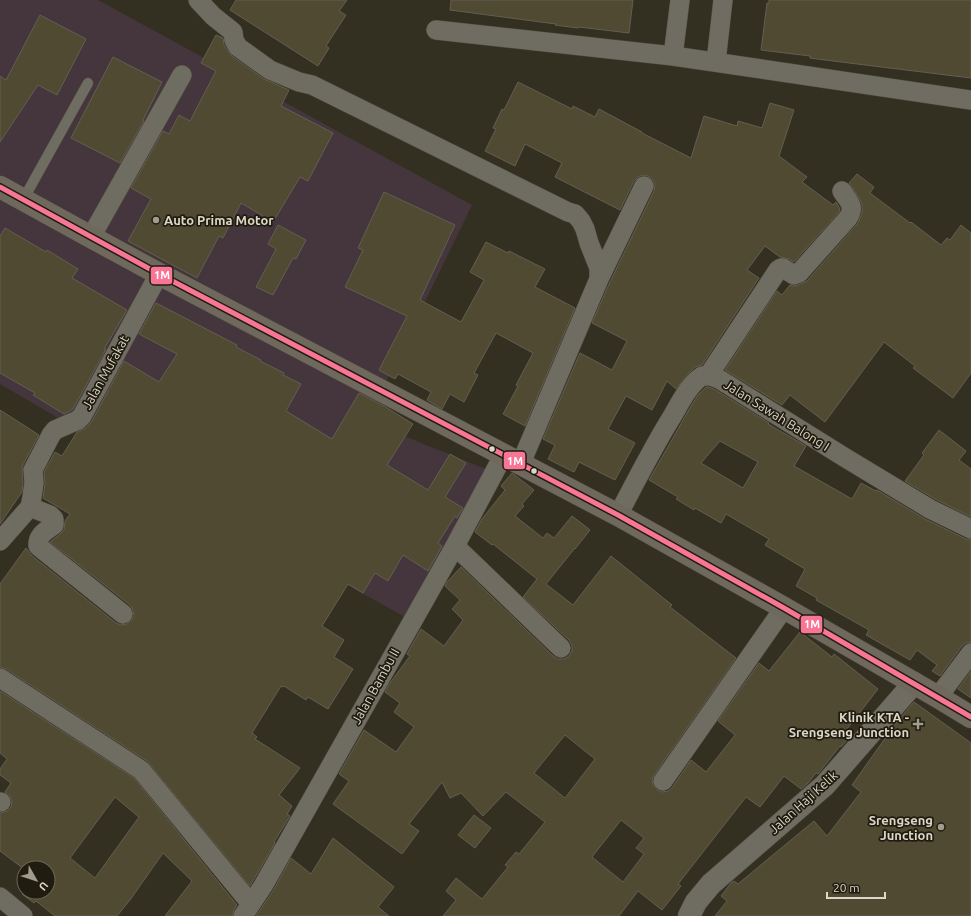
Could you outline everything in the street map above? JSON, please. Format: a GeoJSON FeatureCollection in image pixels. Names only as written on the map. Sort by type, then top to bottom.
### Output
{"type":"FeatureCollection","features":[{"type":"Feature","properties":{"kind":"main road"},"geometry":{"type":"LineString","coordinates":[[0,187],[159,274],[618,515],[784,608],[971,717]]}},
{"type":"Feature","properties":{"kind":"street"},"geometry":{"type":"LineString","coordinates":[[198,0],[213,16],[233,32],[234,40],[238,47],[270,70],[299,82],[312,85],[568,212],[575,214],[581,220],[585,229],[599,268],[599,279]]}},
{"type":"Feature","properties":{"kind":"street"},"geometry":{"type":"LineString","coordinates":[[673,56],[680,0]]}},
{"type":"Feature","properties":{"kind":"street"},"geometry":{"type":"LineString","coordinates":[[716,62],[723,0]]}},
{"type":"Feature","properties":{"kind":"street"},"geometry":{"type":"LineString","coordinates":[[436,30],[673,56],[971,100]]}},
{"type":"Feature","properties":{"kind":"street"},"geometry":{"type":"LineString","coordinates":[[91,237],[182,75]]}},
{"type":"Feature","properties":{"kind":"street","name":"Jalan Bambu II"},"geometry":{"type":"LineString","coordinates":[[247,910],[263,886],[455,546],[513,459],[644,186]]}},
{"type":"Feature","properties":{"kind":"street"},"geometry":{"type":"LineString","coordinates":[[708,376],[778,270],[783,268],[794,275],[798,273],[848,218],[852,209],[842,191]]}},
{"type":"Feature","properties":{"kind":"street","name":"Jalan Mufakat"},"geometry":{"type":"LineString","coordinates":[[30,507],[34,483],[33,470],[51,435],[55,430],[78,420],[82,416],[159,274]]}},
{"type":"Feature","properties":{"kind":"street","name":"Jalan Sawah Balong I"},"geometry":{"type":"LineString","coordinates":[[618,515],[662,432],[689,388],[702,376],[708,376],[719,379],[924,505],[971,529]]}},
{"type":"Feature","properties":{"kind":"street"},"geometry":{"type":"LineString","coordinates":[[0,541],[30,507],[50,514],[54,519],[54,525],[41,534],[38,541],[38,546],[123,614]]}},
{"type":"Feature","properties":{"kind":"street"},"geometry":{"type":"LineString","coordinates":[[455,546],[561,648]]}},
{"type":"Feature","properties":{"kind":"street"},"geometry":{"type":"LineString","coordinates":[[663,781],[784,608]]}},
{"type":"Feature","properties":{"kind":"street"},"geometry":{"type":"LineString","coordinates":[[938,697],[971,654]]}},
{"type":"Feature","properties":{"kind":"street"},"geometry":{"type":"LineString","coordinates":[[0,678],[141,770],[247,910]]}},
{"type":"Feature","properties":{"kind":"street","name":"Jalan Haji Kelik"},"geometry":{"type":"LineString","coordinates":[[689,916],[696,902],[711,884],[825,785],[914,683]]}},
{"type":"Feature","properties":{"kind":"street"},"geometry":{"type":"LineString","coordinates":[[0,897],[23,916]]}},
{"type":"Feature","properties":{"kind":"lane"},"geometry":{"type":"LineString","coordinates":[[23,200],[88,83]]}},
{"type":"Feature","properties":{"kind":"shaded area"},"geometry":{"type":"Polygon","coordinates":[[[0,0],[98,0],[472,205],[367,421],[498,474],[412,621],[257,534],[0,384],[0,0]]]}},
{"type":"Feature","properties":{"kind":"building"},"geometry":{"type":"Polygon","coordinates":[[[236,0],[347,0],[339,11],[346,15],[326,46],[329,48],[318,66],[230,10],[236,0]]]}},
{"type":"Feature","properties":{"kind":"building"},"geometry":{"type":"Polygon","coordinates":[[[451,0],[633,0],[629,33],[578,28],[450,10],[451,0]]]}},
{"type":"Feature","properties":{"kind":"building"},"geometry":{"type":"Polygon","coordinates":[[[769,0],[971,0],[971,78],[810,58],[810,56],[761,50],[767,3],[769,4],[769,0]]]}},
{"type":"Feature","properties":{"kind":"building"},"geometry":{"type":"Polygon","coordinates":[[[40,15],[86,39],[57,95],[38,85],[0,142],[0,76],[6,80],[40,15]]]}},
{"type":"Feature","properties":{"kind":"building"},"geometry":{"type":"Polygon","coordinates":[[[216,35],[223,38],[224,45],[232,56],[264,79],[289,90],[281,106],[333,133],[308,181],[300,177],[273,222],[241,203],[223,238],[219,236],[197,278],[128,241],[151,199],[131,188],[163,131],[169,134],[179,115],[190,121],[216,71],[201,63],[216,35]]]}},
{"type":"Feature","properties":{"kind":"building"},"geometry":{"type":"Polygon","coordinates":[[[113,57],[162,82],[143,120],[144,121],[120,163],[71,138],[113,57]]]}},
{"type":"Feature","properties":{"kind":"building"},"geometry":{"type":"Polygon","coordinates":[[[518,82],[572,109],[573,106],[595,117],[599,109],[691,158],[704,116],[737,126],[738,121],[762,128],[770,103],[794,110],[779,156],[807,177],[802,182],[833,205],[836,202],[840,209],[839,212],[794,262],[780,257],[765,246],[747,270],[759,278],[702,365],[695,367],[676,389],[667,381],[652,410],[626,396],[608,429],[635,443],[615,480],[579,462],[574,472],[548,459],[555,445],[543,439],[580,353],[612,370],[627,341],[592,323],[654,191],[655,185],[653,180],[648,176],[643,175],[638,177],[634,181],[620,210],[555,177],[562,163],[525,144],[515,166],[485,151],[496,129],[493,128],[502,109],[504,110],[518,82]]]}},
{"type":"Feature","properties":{"kind":"building"},"geometry":{"type":"Polygon","coordinates":[[[857,174],[874,187],[870,193],[941,245],[947,238],[950,240],[961,225],[971,233],[971,373],[953,398],[913,368],[915,366],[884,342],[825,422],[790,395],[782,405],[725,370],[777,291],[782,295],[790,285],[798,285],[807,281],[858,223],[862,213],[862,204],[849,183],[857,174]]]}},
{"type":"Feature","properties":{"kind":"building"},"geometry":{"type":"Polygon","coordinates":[[[384,192],[455,225],[420,300],[461,322],[484,280],[470,272],[486,242],[508,253],[509,251],[545,269],[535,287],[575,308],[525,426],[503,414],[533,353],[496,333],[474,373],[478,375],[464,402],[450,394],[442,409],[427,400],[431,392],[398,374],[395,379],[379,370],[407,316],[345,287],[363,250],[358,248],[384,192]]]}},
{"type":"Feature","properties":{"kind":"building"},"geometry":{"type":"Polygon","coordinates":[[[278,225],[306,240],[296,259],[293,258],[273,295],[256,287],[276,249],[268,244],[278,225]]]}},
{"type":"Feature","properties":{"kind":"building"},"geometry":{"type":"Polygon","coordinates":[[[5,228],[46,252],[47,250],[78,269],[72,278],[127,310],[104,349],[106,349],[73,409],[64,414],[33,395],[35,393],[0,373],[0,236],[5,228]]]}},
{"type":"Feature","properties":{"kind":"building"},"geometry":{"type":"Polygon","coordinates":[[[156,303],[237,345],[236,347],[301,384],[286,411],[332,439],[359,393],[413,424],[387,465],[428,490],[450,454],[466,463],[445,497],[463,508],[457,518],[455,516],[438,543],[442,546],[428,571],[403,555],[388,581],[375,573],[363,593],[348,584],[322,626],[344,640],[334,657],[353,669],[328,709],[308,697],[306,700],[284,686],[281,686],[252,733],[257,737],[255,739],[300,768],[279,795],[292,806],[287,814],[290,816],[250,886],[147,761],[6,669],[0,667],[0,584],[26,548],[31,555],[116,623],[121,625],[127,624],[134,616],[130,605],[50,542],[64,530],[65,521],[70,514],[43,498],[45,484],[44,472],[55,452],[62,456],[77,432],[86,428],[92,421],[124,361],[159,382],[177,354],[139,334],[156,303]]]}},
{"type":"Feature","properties":{"kind":"building"},"geometry":{"type":"Polygon","coordinates":[[[706,387],[714,389],[769,423],[768,424],[806,446],[794,466],[852,499],[861,483],[876,491],[877,490],[925,519],[971,540],[971,642],[962,646],[940,676],[932,671],[937,665],[917,650],[910,660],[866,635],[869,630],[816,600],[817,598],[796,586],[805,569],[765,545],[769,539],[726,514],[721,523],[695,508],[694,510],[676,499],[678,497],[649,480],[698,395],[706,387]],[[720,441],[701,463],[743,488],[758,462],[720,441]]]}},
{"type":"Feature","properties":{"kind":"building"},"geometry":{"type":"Polygon","coordinates":[[[0,410],[39,435],[23,465],[22,492],[0,524],[0,410]]]}},
{"type":"Feature","properties":{"kind":"building"},"geometry":{"type":"Polygon","coordinates":[[[939,430],[966,451],[959,460],[971,469],[971,517],[935,499],[905,481],[924,455],[922,453],[939,430]]]}},
{"type":"Feature","properties":{"kind":"building"},"geometry":{"type":"Polygon","coordinates":[[[512,473],[534,490],[522,504],[524,506],[515,516],[543,538],[547,533],[554,538],[572,516],[590,530],[546,584],[573,605],[611,556],[672,605],[670,607],[736,658],[654,775],[652,780],[653,785],[657,790],[662,792],[668,791],[672,788],[691,760],[706,772],[735,735],[718,721],[759,663],[769,671],[800,632],[832,657],[834,654],[878,689],[847,729],[853,733],[841,747],[840,746],[818,774],[816,773],[801,789],[784,776],[760,807],[746,797],[678,884],[681,886],[662,910],[638,891],[619,916],[443,916],[456,900],[446,891],[456,878],[482,899],[508,867],[505,865],[516,852],[519,854],[545,822],[506,792],[483,816],[461,793],[450,798],[442,782],[409,824],[419,831],[402,854],[333,804],[349,781],[339,774],[364,730],[396,752],[414,727],[394,712],[400,703],[385,692],[410,656],[407,654],[421,629],[444,646],[463,620],[452,609],[460,600],[445,586],[461,567],[553,656],[558,659],[564,659],[569,656],[572,651],[572,645],[569,640],[523,597],[537,579],[493,544],[492,545],[475,532],[482,519],[505,490],[501,486],[512,473]],[[565,735],[534,773],[565,798],[595,759],[565,735]],[[621,820],[592,857],[623,882],[644,854],[636,848],[644,838],[621,820]]]}},
{"type":"Feature","properties":{"kind":"building"},"geometry":{"type":"Polygon","coordinates":[[[971,671],[971,698],[958,689],[971,671]]]}},
{"type":"Feature","properties":{"kind":"building"},"geometry":{"type":"Polygon","coordinates":[[[0,691],[134,778],[237,905],[232,916],[165,916],[192,881],[163,853],[117,916],[55,916],[36,901],[34,903],[30,900],[56,900],[56,860],[16,860],[16,863],[0,851],[0,813],[7,811],[11,807],[12,802],[10,796],[5,792],[11,783],[0,775],[0,769],[7,759],[0,753],[0,691]],[[115,797],[70,858],[95,878],[139,817],[115,797]]]}},
{"type":"Feature","properties":{"kind":"building"},"geometry":{"type":"Polygon","coordinates":[[[914,702],[971,743],[971,916],[715,916],[727,901],[721,896],[731,883],[734,881],[738,884],[814,821],[827,836],[861,792],[852,785],[896,723],[914,702]]]}},
{"type":"Feature","properties":{"kind":"building"},"geometry":{"type":"Polygon","coordinates":[[[474,815],[491,828],[475,848],[458,835],[474,815]]]}},
{"type":"Feature","properties":{"kind":"building"},"geometry":{"type":"Polygon","coordinates":[[[333,838],[394,887],[378,907],[389,916],[256,916],[273,891],[291,858],[311,874],[333,838]]]}},
{"type":"Feature","properties":{"kind":"transit line","name":"1M"},"geometry":{"type":"LineString","coordinates":[[0,187],[159,274],[618,515],[784,608],[971,717]]}},
{"type":"Feature","properties":{"kind":"place","name":"Auto Prima Motor"},"geometry":{"type":"Point","coordinates":[156,220]}},
{"type":"Feature","properties":{"kind":"place","name":"Klinik KTA - Srengseng Junction"},"geometry":{"type":"Point","coordinates":[918,724]}},
{"type":"Feature","properties":{"kind":"place","name":"Srengseng Junction"},"geometry":{"type":"Point","coordinates":[941,827]}}]}
